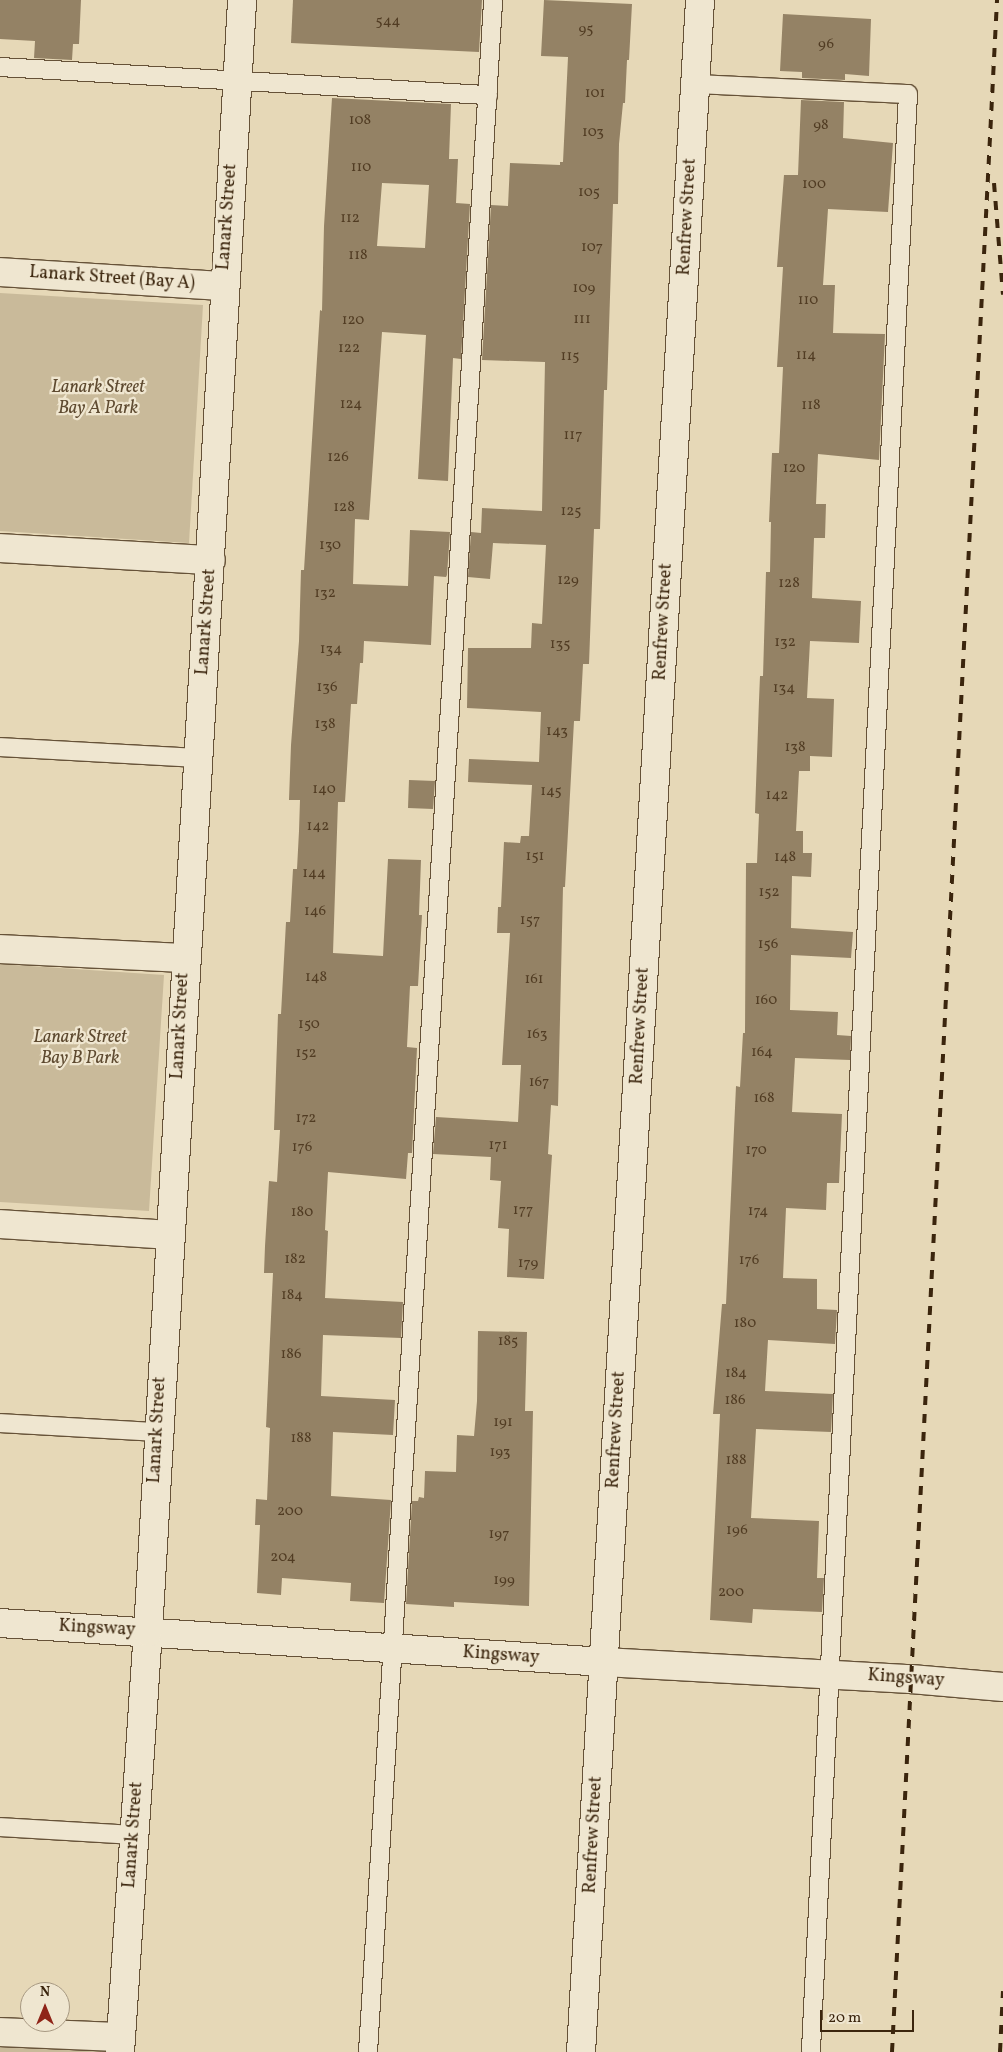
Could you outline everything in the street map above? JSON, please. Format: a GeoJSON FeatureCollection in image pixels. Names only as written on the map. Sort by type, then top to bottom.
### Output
{"type":"FeatureCollection","features":[{"type":"Feature","properties":{"kind":"street","name":"Lanark Street"},"geometry":{"type":"LineString","coordinates":[[121,2045],[148,1632],[169,1235],[211,560],[224,286],[242,0]]}},
{"type":"Feature","properties":{"kind":"street","name":"Renfrew Street"},"geometry":{"type":"LineString","coordinates":[[581,2052],[700,0]]}},
{"type":"Feature","properties":{"kind":"street","name":"Lanark Street (Bay A)"},"geometry":{"type":"LineString","coordinates":[[0,272],[224,286]]}},
{"type":"Feature","properties":{"kind":"street"},"geometry":{"type":"LineString","coordinates":[[0,548],[211,560]]}},
{"type":"Feature","properties":{"kind":"street"},"geometry":{"type":"LineString","coordinates":[[0,949],[185,958]]}},
{"type":"Feature","properties":{"kind":"street"},"geometry":{"type":"LineString","coordinates":[[0,1224],[169,1235]]}},
{"type":"Feature","properties":{"kind":"street","name":"Kingsway"},"geometry":{"type":"LineString","coordinates":[[0,1623],[604,1662],[831,1674],[1003,1687]]}},
{"type":"Feature","properties":{"kind":"street"},"geometry":{"type":"LineString","coordinates":[[0,2032],[121,2045]]}},
{"type":"Feature","properties":{"kind":"lane"},"geometry":{"type":"LineString","coordinates":[[368,2052],[391,1648],[493,0]]}},
{"type":"Feature","properties":{"kind":"lane"},"geometry":{"type":"LineString","coordinates":[[0,67],[488,95]]}},
{"type":"Feature","properties":{"kind":"lane"},"geometry":{"type":"LineString","coordinates":[[695,84],[908,94],[811,2052]]}},
{"type":"Feature","properties":{"kind":"lane"},"geometry":{"type":"LineString","coordinates":[[0,747],[198,758]]}},
{"type":"Feature","properties":{"kind":"lane"},"geometry":{"type":"LineString","coordinates":[[0,1423],[158,1432]]}},
{"type":"Feature","properties":{"kind":"lane"},"geometry":{"type":"LineString","coordinates":[[0,1827],[134,1835]]}},
{"type":"Feature","properties":{"kind":"green space","name":"Lanark Street Bay A Park"},"geometry":{"type":"Polygon","coordinates":[[[0,293],[203,305],[189,543],[0,531],[0,293]]]}},
{"type":"Feature","properties":{"kind":"green space","name":"Lanark Street Bay B Park"},"geometry":{"type":"Polygon","coordinates":[[[0,964],[164,975],[149,1211],[0,1202],[0,964]]]}},
{"type":"Feature","properties":{"kind":"green space"},"geometry":{"type":"Polygon","coordinates":[[[0,2046],[101,2048],[101,2052],[0,2052],[0,2046]]]}},
{"type":"Feature","properties":{"kind":"building"},"geometry":{"type":"Polygon","coordinates":[[[0,0],[81,0],[79,44],[73,44],[72,60],[34,58],[35,41],[0,39],[0,0]]]}},
{"type":"Feature","properties":{"kind":"building"},"geometry":{"type":"Polygon","coordinates":[[[293,0],[482,0],[479,52],[291,43],[293,0]]]}},
{"type":"Feature","properties":{"kind":"building"},"geometry":{"type":"Polygon","coordinates":[[[544,0],[632,4],[629,60],[627,60],[625,103],[623,103],[619,144],[618,204],[613,204],[607,390],[604,390],[600,529],[594,529],[589,664],[583,664],[580,721],[574,721],[565,887],[563,887],[558,1106],[551,1105],[548,1154],[552,1155],[544,1279],[507,1277],[509,1229],[498,1228],[501,1181],[490,1180],[491,1157],[433,1154],[436,1117],[518,1122],[521,1065],[502,1065],[510,933],[497,933],[498,907],[501,907],[504,842],[520,843],[521,836],[529,836],[532,785],[468,782],[469,759],[539,762],[541,712],[467,708],[468,648],[531,648],[532,623],[542,624],[546,545],[493,543],[490,579],[468,577],[471,532],[481,533],[482,508],[542,511],[545,362],[482,360],[491,205],[508,206],[510,163],[560,165],[560,162],[563,162],[568,57],[541,56],[544,0]]]}},
{"type":"Feature","properties":{"kind":"building"},"geometry":{"type":"Polygon","coordinates":[[[783,14],[871,19],[869,76],[845,74],[845,80],[802,78],[802,72],[780,71],[783,14]]]}},
{"type":"Feature","properties":{"kind":"building"},"geometry":{"type":"Polygon","coordinates":[[[332,98],[451,104],[449,159],[458,159],[456,203],[470,204],[461,359],[453,358],[448,481],[418,479],[426,335],[382,332],[369,520],[355,519],[353,584],[408,586],[410,530],[450,532],[447,575],[446,577],[434,576],[431,645],[364,641],[363,663],[360,663],[357,704],[351,704],[345,802],[338,802],[333,953],[383,956],[388,859],[421,860],[419,915],[422,915],[418,986],[410,986],[407,1047],[417,1048],[412,1153],[408,1153],[406,1179],[328,1172],[325,1230],[328,1231],[325,1298],[403,1302],[401,1338],[323,1335],[321,1396],[395,1400],[393,1435],[333,1432],[331,1496],[391,1500],[384,1603],[350,1601],[351,1583],[282,1578],[281,1595],[257,1593],[260,1525],[255,1525],[256,1499],[267,1500],[270,1428],[266,1427],[273,1273],[264,1273],[265,1246],[269,1181],[277,1182],[280,1130],[274,1130],[278,1014],[281,1014],[286,922],[290,922],[293,869],[297,869],[300,800],[289,800],[291,745],[299,641],[301,570],[304,570],[320,310],[322,311],[324,226],[332,98]],[[382,183],[377,246],[425,248],[429,185],[382,183]]]}},
{"type":"Feature","properties":{"kind":"building"},"geometry":{"type":"Polygon","coordinates":[[[801,100],[844,102],[843,138],[893,143],[888,212],[828,209],[823,285],[835,285],[833,333],[885,334],[879,460],[818,454],[816,504],[826,504],[825,538],[814,538],[812,598],[861,601],[859,643],[810,641],[807,698],[834,699],[832,757],[810,756],[810,771],[799,771],[796,831],[803,831],[803,853],[812,853],[811,877],[792,876],[791,928],[853,932],[851,958],[791,955],[790,1010],[838,1012],[837,1035],[851,1036],[850,1060],[795,1058],[792,1112],[842,1114],[839,1183],[827,1183],[826,1210],[786,1208],[783,1278],[817,1279],[817,1309],[837,1310],[835,1344],[768,1340],[765,1391],[833,1394],[831,1432],[756,1429],[751,1518],[819,1521],[817,1578],[824,1578],[822,1612],[753,1609],[752,1623],[710,1620],[720,1414],[713,1414],[722,1304],[726,1304],[736,1086],[740,1087],[743,1033],[745,1033],[746,863],[757,863],[759,814],[755,813],[760,676],[763,676],[766,572],[770,572],[771,522],[769,522],[772,453],[779,453],[783,367],[777,367],[783,267],[777,267],[784,175],[798,175],[801,100]]]}},
{"type":"Feature","properties":{"kind":"building"},"geometry":{"type":"Polygon","coordinates":[[[409,780],[435,781],[433,809],[408,808],[409,780]]]}},
{"type":"Feature","properties":{"kind":"building"},"geometry":{"type":"Polygon","coordinates":[[[478,1331],[527,1332],[525,1411],[533,1411],[529,1606],[454,1602],[454,1607],[406,1604],[412,1501],[418,1501],[419,1497],[424,1498],[425,1471],[456,1472],[457,1435],[474,1436],[477,1401],[478,1331]]]}},
{"type":"Feature","properties":{"kind":"railway"},"geometry":{"type":"LineString","coordinates":[[892,2052],[997,0]]}},
{"type":"Feature","properties":{"kind":"railway"},"geometry":{"type":"LineString","coordinates":[[994,183],[1003,295]]}},
{"type":"Feature","properties":{"kind":"railway"},"geometry":{"type":"LineString","coordinates":[[1000,2052],[1003,1991]]}}]}
